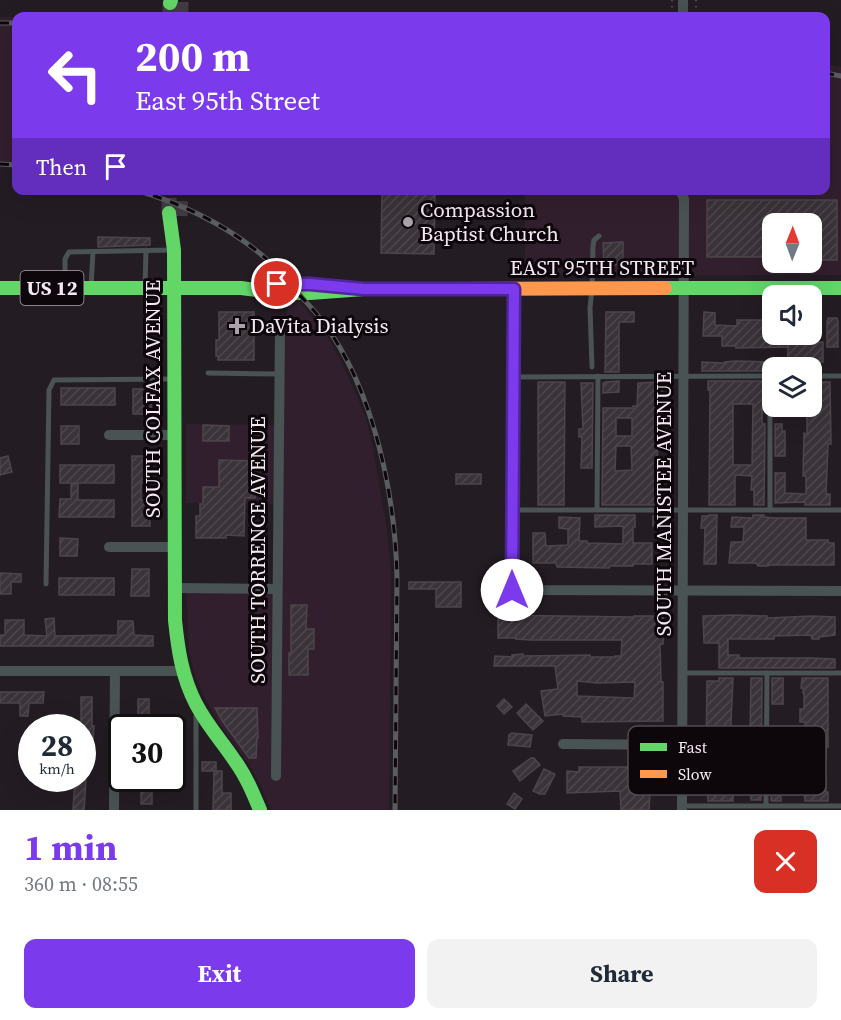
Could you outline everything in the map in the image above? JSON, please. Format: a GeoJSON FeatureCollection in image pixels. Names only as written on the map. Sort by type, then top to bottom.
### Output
{"type":"FeatureCollection","features":[{"type":"Feature","properties":{"kind":"main road","name":"SOUTH COLFAX AVENUE"},"geometry":{"type":"LineString","coordinates":[[175,214],[175,620],[178,645],[183,671],[196,703],[214,734],[235,761],[260,810]]}},
{"type":"Feature","properties":{"kind":"main road","name":"EAST 95TH STREET"},"geometry":{"type":"LineString","coordinates":[[0,288],[241,288],[310,284],[364,289],[841,288]]}},
{"type":"Feature","properties":{"kind":"street","name":"SOUTH MANISTEE AVENUE"},"geometry":{"type":"LineString","coordinates":[[682,726],[684,195]]}},
{"type":"Feature","properties":{"kind":"street"},"geometry":{"type":"LineString","coordinates":[[514,289],[512,590],[841,591]]}},
{"type":"Feature","properties":{"kind":"street","name":"SOUTH TORRENCE AVENUE"},"geometry":{"type":"LineString","coordinates":[[276,776],[280,324]]}},
{"type":"Feature","properties":{"kind":"street"},"geometry":{"type":"LineString","coordinates":[[109,435],[174,435]]}},
{"type":"Feature","properties":{"kind":"street","name":"SOUTH COLFAX AVENUE"},"geometry":{"type":"LineString","coordinates":[[109,547],[175,547]]}},
{"type":"Feature","properties":{"kind":"street"},"geometry":{"type":"LineString","coordinates":[[175,588],[277,589]]}},
{"type":"Feature","properties":{"kind":"street"},"geometry":{"type":"LineString","coordinates":[[0,671],[183,671]]}},
{"type":"Feature","properties":{"kind":"street"},"geometry":{"type":"LineString","coordinates":[[114,810],[115,671]]}},
{"type":"Feature","properties":{"kind":"street"},"geometry":{"type":"LineString","coordinates":[[563,744],[628,745]]}},
{"type":"Feature","properties":{"kind":"lane"},"geometry":{"type":"LineString","coordinates":[[592,367],[590,304],[593,246],[594,240],[599,236]]}},
{"type":"Feature","properties":{"kind":"lane"},"geometry":{"type":"LineString","coordinates":[[145,288],[146,250]]}},
{"type":"Feature","properties":{"kind":"lane"},"geometry":{"type":"LineString","coordinates":[[65,288],[64,259],[69,252],[174,250]]}},
{"type":"Feature","properties":{"kind":"lane"},"geometry":{"type":"LineString","coordinates":[[91,288],[93,252]]}},
{"type":"Feature","properties":{"kind":"lane"},"geometry":{"type":"LineString","coordinates":[[208,373],[279,374]]}},
{"type":"Feature","properties":{"kind":"lane"},"geometry":{"type":"LineString","coordinates":[[513,376],[762,376]]}},
{"type":"Feature","properties":{"kind":"lane"},"geometry":{"type":"LineString","coordinates":[[597,510],[598,376]]}},
{"type":"Feature","properties":{"kind":"lane"},"geometry":{"type":"LineString","coordinates":[[822,376],[841,376]]}},
{"type":"Feature","properties":{"kind":"lane"},"geometry":{"type":"LineString","coordinates":[[46,584],[49,390],[54,380],[174,379]]}},
{"type":"Feature","properties":{"kind":"lane"},"geometry":{"type":"LineString","coordinates":[[770,510],[771,417]]}},
{"type":"Feature","properties":{"kind":"lane"},"geometry":{"type":"LineString","coordinates":[[513,510],[841,510]]}},
{"type":"Feature","properties":{"kind":"lane"},"geometry":{"type":"LineString","coordinates":[[683,673],[841,673]]}},
{"type":"Feature","properties":{"kind":"lane"},"geometry":{"type":"LineString","coordinates":[[767,673],[767,726]]}},
{"type":"Feature","properties":{"kind":"lane"},"geometry":{"type":"LineString","coordinates":[[196,703],[196,810]]}},
{"type":"Feature","properties":{"kind":"lane"},"geometry":{"type":"LineString","coordinates":[[766,795],[766,806]]}},
{"type":"Feature","properties":{"kind":"lane"},"geometry":{"type":"LineString","coordinates":[[682,808],[841,806]]}},
{"type":"Feature","properties":{"kind":"shaded area"},"geometry":{"type":"Polygon","coordinates":[[[0,17],[12,17],[12,162],[0,162],[0,17]]]}},
{"type":"Feature","properties":{"kind":"shaded area"},"geometry":{"type":"Polygon","coordinates":[[[830,65],[841,67],[841,275],[525,275],[525,195],[830,195],[830,65]]]}},
{"type":"Feature","properties":{"kind":"shaded area"},"geometry":{"type":"Polygon","coordinates":[[[296,297],[327,336],[341,361],[360,403],[373,448],[391,570],[389,810],[271,810],[250,766],[221,727],[203,695],[189,650],[186,586],[279,587],[279,504],[186,503],[186,424],[280,425],[281,314],[287,316],[287,298],[296,297]]]}},
{"type":"Feature","properties":{"kind":"building","name":"Compassion Baptist Church"},"geometry":{"type":"Polygon","coordinates":[[[382,195],[435,195],[434,254],[381,253],[382,195]]]}},
{"type":"Feature","properties":{"kind":"building"},"geometry":{"type":"Polygon","coordinates":[[[707,200],[837,200],[837,260],[822,260],[822,213],[762,213],[762,257],[707,257],[707,200]]]}},
{"type":"Feature","properties":{"kind":"building"},"geometry":{"type":"Polygon","coordinates":[[[98,237],[150,238],[150,245],[98,247],[98,237]]]}},
{"type":"Feature","properties":{"kind":"building"},"geometry":{"type":"Polygon","coordinates":[[[623,242],[623,265],[604,265],[603,243],[623,242]]]}},
{"type":"Feature","properties":{"kind":"building","name":"DaVita Dialysis"},"geometry":{"type":"Polygon","coordinates":[[[219,312],[254,312],[254,360],[218,360],[216,340],[219,340],[219,312]]]}},
{"type":"Feature","properties":{"kind":"building"},"geometry":{"type":"Polygon","coordinates":[[[606,312],[634,312],[634,322],[619,322],[619,372],[605,372],[606,312]]]}},
{"type":"Feature","properties":{"kind":"building"},"geometry":{"type":"Polygon","coordinates":[[[704,312],[715,313],[715,325],[737,326],[737,320],[762,320],[762,345],[822,345],[823,342],[823,362],[822,357],[788,357],[788,347],[736,348],[736,346],[722,346],[722,336],[703,336],[704,312]]]}},
{"type":"Feature","properties":{"kind":"building"},"geometry":{"type":"Polygon","coordinates":[[[828,318],[837,318],[838,347],[827,347],[828,318]]]}},
{"type":"Feature","properties":{"kind":"building"},"geometry":{"type":"Polygon","coordinates":[[[702,362],[762,362],[762,371],[702,371],[702,362]]]}},
{"type":"Feature","properties":{"kind":"building"},"geometry":{"type":"Polygon","coordinates":[[[619,381],[619,392],[603,393],[603,383],[619,381]]]}},
{"type":"Feature","properties":{"kind":"building"},"geometry":{"type":"Polygon","coordinates":[[[708,381],[762,381],[762,421],[765,424],[764,505],[754,505],[754,490],[751,490],[752,476],[735,475],[735,505],[709,505],[710,390],[708,390],[708,381]],[[733,404],[733,465],[752,465],[753,404],[733,404]]]}},
{"type":"Feature","properties":{"kind":"building"},"geometry":{"type":"Polygon","coordinates":[[[538,382],[565,382],[564,505],[538,505],[538,382]]]}},
{"type":"Feature","properties":{"kind":"building"},"geometry":{"type":"Polygon","coordinates":[[[662,382],[663,403],[659,403],[659,417],[657,417],[658,505],[602,505],[603,408],[637,406],[638,383],[662,382]],[[616,418],[616,436],[632,436],[632,418],[616,418]],[[616,446],[615,471],[632,470],[631,446],[616,446]]]}},
{"type":"Feature","properties":{"kind":"building"},"geometry":{"type":"Polygon","coordinates":[[[822,382],[830,382],[831,444],[828,444],[826,494],[830,494],[830,505],[805,505],[805,502],[775,503],[775,473],[785,473],[785,493],[806,494],[806,476],[803,476],[804,433],[807,434],[807,417],[822,417],[822,382]]]}},
{"type":"Feature","properties":{"kind":"building"},"geometry":{"type":"Polygon","coordinates":[[[581,383],[593,383],[592,468],[581,468],[582,437],[579,437],[579,429],[583,429],[581,383]]]}},
{"type":"Feature","properties":{"kind":"building"},"geometry":{"type":"Polygon","coordinates":[[[61,388],[115,388],[115,405],[61,405],[61,388]]]}},
{"type":"Feature","properties":{"kind":"building"},"geometry":{"type":"Polygon","coordinates":[[[133,389],[151,389],[151,414],[133,414],[133,389]]]}},
{"type":"Feature","properties":{"kind":"building"},"geometry":{"type":"Polygon","coordinates":[[[775,424],[782,424],[782,431],[785,431],[785,456],[775,456],[775,424]]]}},
{"type":"Feature","properties":{"kind":"building"},"geometry":{"type":"Polygon","coordinates":[[[203,425],[229,426],[229,441],[203,441],[203,425]]]}},
{"type":"Feature","properties":{"kind":"building"},"geometry":{"type":"Polygon","coordinates":[[[61,426],[79,426],[79,444],[61,444],[61,426]]]}},
{"type":"Feature","properties":{"kind":"building"},"geometry":{"type":"Polygon","coordinates":[[[8,456],[12,472],[0,475],[0,458],[8,456]]]}},
{"type":"Feature","properties":{"kind":"building"},"geometry":{"type":"Polygon","coordinates":[[[132,456],[150,456],[150,483],[141,483],[141,500],[149,500],[150,526],[132,526],[132,456]]]}},
{"type":"Feature","properties":{"kind":"building"},"geometry":{"type":"Polygon","coordinates":[[[219,460],[256,461],[255,498],[245,498],[244,536],[196,538],[196,516],[200,516],[200,504],[203,504],[203,487],[219,487],[219,460]]]}},
{"type":"Feature","properties":{"kind":"building"},"geometry":{"type":"Polygon","coordinates":[[[60,465],[114,465],[114,483],[60,483],[60,465]]]}},
{"type":"Feature","properties":{"kind":"building"},"geometry":{"type":"Polygon","coordinates":[[[456,474],[481,474],[481,484],[456,484],[456,474]]]}},
{"type":"Feature","properties":{"kind":"building"},"geometry":{"type":"Polygon","coordinates":[[[71,484],[78,484],[78,500],[114,500],[114,517],[59,517],[60,499],[71,499],[71,484]]]}},
{"type":"Feature","properties":{"kind":"building"},"geometry":{"type":"Polygon","coordinates":[[[595,515],[635,515],[633,543],[652,543],[652,564],[610,566],[609,568],[557,567],[556,563],[533,563],[533,533],[545,533],[546,546],[568,545],[568,529],[559,528],[559,517],[580,518],[579,541],[623,544],[623,526],[595,527],[595,515]]]}},
{"type":"Feature","properties":{"kind":"building"},"geometry":{"type":"Polygon","coordinates":[[[717,515],[716,564],[704,564],[705,528],[701,528],[702,516],[717,515]]]}},
{"type":"Feature","properties":{"kind":"building"},"geometry":{"type":"Polygon","coordinates":[[[753,515],[806,518],[806,540],[828,540],[829,543],[834,543],[834,565],[758,566],[756,563],[729,563],[731,542],[743,542],[744,527],[731,527],[732,517],[753,518],[753,515]]]}},
{"type":"Feature","properties":{"kind":"building"},"geometry":{"type":"Polygon","coordinates":[[[653,516],[665,517],[664,527],[653,526],[653,516]]]}},
{"type":"Feature","properties":{"kind":"building"},"geometry":{"type":"Polygon","coordinates":[[[60,538],[78,539],[77,556],[60,556],[60,538]]]}},
{"type":"Feature","properties":{"kind":"building"},"geometry":{"type":"Polygon","coordinates":[[[132,569],[149,569],[149,596],[131,596],[132,569]]]}},
{"type":"Feature","properties":{"kind":"building"},"geometry":{"type":"Polygon","coordinates":[[[0,573],[21,574],[21,582],[11,582],[11,594],[0,594],[0,573]]]}},
{"type":"Feature","properties":{"kind":"building"},"geometry":{"type":"Polygon","coordinates":[[[59,578],[114,578],[114,595],[59,595],[59,578]]]}},
{"type":"Feature","properties":{"kind":"building"},"geometry":{"type":"Polygon","coordinates":[[[409,582],[461,582],[461,607],[436,607],[436,589],[409,589],[409,582]]]}},
{"type":"Feature","properties":{"kind":"building"},"geometry":{"type":"Polygon","coordinates":[[[291,605],[307,605],[306,629],[314,629],[314,649],[308,649],[308,675],[289,675],[291,605]]]}},
{"type":"Feature","properties":{"kind":"building"},"geometry":{"type":"Polygon","coordinates":[[[498,615],[663,616],[663,644],[660,644],[663,721],[582,722],[582,717],[563,716],[563,714],[545,716],[541,691],[558,689],[555,666],[494,666],[495,656],[513,657],[512,655],[523,654],[523,656],[621,656],[622,640],[498,638],[498,615]],[[577,681],[577,696],[634,698],[635,682],[577,681]]]}},
{"type":"Feature","properties":{"kind":"building"},"geometry":{"type":"Polygon","coordinates":[[[703,616],[767,616],[767,618],[835,617],[835,635],[819,637],[819,639],[812,639],[811,635],[774,636],[774,639],[728,639],[728,655],[739,655],[739,658],[835,659],[835,668],[719,668],[719,643],[704,643],[703,616]]]}},
{"type":"Feature","properties":{"kind":"building"},"geometry":{"type":"Polygon","coordinates":[[[54,618],[55,636],[118,635],[118,621],[133,621],[134,635],[153,636],[153,646],[0,646],[0,635],[5,635],[5,620],[24,620],[24,635],[47,636],[45,619],[54,618]]]}},
{"type":"Feature","properties":{"kind":"building"},"geometry":{"type":"Polygon","coordinates":[[[719,678],[733,678],[731,726],[706,726],[707,681],[719,681],[719,678]]]}},
{"type":"Feature","properties":{"kind":"building"},"geometry":{"type":"Polygon","coordinates":[[[751,678],[762,678],[762,726],[750,726],[751,678]]]}},
{"type":"Feature","properties":{"kind":"building"},"geometry":{"type":"Polygon","coordinates":[[[772,678],[783,678],[783,704],[772,704],[772,678]]]}},
{"type":"Feature","properties":{"kind":"building"},"geometry":{"type":"Polygon","coordinates":[[[802,678],[828,678],[828,747],[826,747],[826,726],[805,726],[805,722],[800,722],[800,709],[804,709],[804,693],[801,688],[802,678]]]}},
{"type":"Feature","properties":{"kind":"building"},"geometry":{"type":"Polygon","coordinates":[[[0,692],[44,692],[43,703],[29,703],[28,714],[20,714],[20,703],[0,703],[0,692]]]}},
{"type":"Feature","properties":{"kind":"building"},"geometry":{"type":"Polygon","coordinates":[[[81,697],[92,697],[92,714],[81,714],[81,697]]]}},
{"type":"Feature","properties":{"kind":"building"},"geometry":{"type":"Polygon","coordinates":[[[138,699],[149,699],[149,714],[138,714],[138,699]]]}},
{"type":"Feature","properties":{"kind":"building"},"geometry":{"type":"Polygon","coordinates":[[[504,699],[512,707],[504,714],[497,706],[504,699]]]}},
{"type":"Feature","properties":{"kind":"building"},"geometry":{"type":"Polygon","coordinates":[[[526,704],[543,721],[533,730],[517,713],[526,704]]]}},
{"type":"Feature","properties":{"kind":"building"},"geometry":{"type":"Polygon","coordinates":[[[215,708],[257,708],[256,758],[249,758],[215,708]]]}},
{"type":"Feature","properties":{"kind":"building"},"geometry":{"type":"Polygon","coordinates":[[[511,733],[532,735],[530,747],[508,745],[511,733]]]}},
{"type":"Feature","properties":{"kind":"building"},"geometry":{"type":"Polygon","coordinates":[[[534,758],[540,765],[520,781],[513,771],[534,758]]]}},
{"type":"Feature","properties":{"kind":"building"},"geometry":{"type":"Polygon","coordinates":[[[202,762],[216,762],[216,771],[202,771],[202,762]]]}},
{"type":"Feature","properties":{"kind":"building"},"geometry":{"type":"Polygon","coordinates":[[[579,767],[628,767],[628,795],[650,795],[649,810],[621,810],[620,791],[567,793],[567,771],[579,772],[579,767]]]}},
{"type":"Feature","properties":{"kind":"building"},"geometry":{"type":"Polygon","coordinates":[[[544,769],[555,774],[545,794],[540,794],[533,791],[544,769]]]}},
{"type":"Feature","properties":{"kind":"building"},"geometry":{"type":"Polygon","coordinates":[[[214,771],[222,771],[222,793],[231,793],[231,810],[213,810],[214,771]]]}},
{"type":"Feature","properties":{"kind":"building"},"geometry":{"type":"Polygon","coordinates":[[[74,792],[85,792],[84,810],[73,810],[74,792]]]}},
{"type":"Feature","properties":{"kind":"building"},"geometry":{"type":"Polygon","coordinates":[[[141,792],[152,792],[152,804],[141,804],[141,792]]]}},
{"type":"Feature","properties":{"kind":"building"},"geometry":{"type":"Polygon","coordinates":[[[828,792],[828,801],[805,801],[804,795],[826,795],[828,792]]]}},
{"type":"Feature","properties":{"kind":"building"},"geometry":{"type":"Polygon","coordinates":[[[514,793],[522,799],[515,809],[507,804],[514,793]]]}},
{"type":"Feature","properties":{"kind":"building"},"geometry":{"type":"Polygon","coordinates":[[[708,795],[733,795],[733,801],[708,801],[708,795]]]}},
{"type":"Feature","properties":{"kind":"building"},"geometry":{"type":"Polygon","coordinates":[[[751,795],[761,795],[761,800],[751,800],[751,795]]]}},
{"type":"Feature","properties":{"kind":"building"},"geometry":{"type":"Polygon","coordinates":[[[771,795],[781,795],[781,801],[771,800],[771,795]]]}},
{"type":"Feature","properties":{"kind":"tunnel"},"geometry":{"type":"LineString","coordinates":[[181,2],[181,12]]}},
{"type":"Feature","properties":{"kind":"tunnel"},"geometry":{"type":"LineString","coordinates":[[170,3],[170,12]]}},
{"type":"Feature","properties":{"kind":"tunnel"},"geometry":{"type":"LineString","coordinates":[[169,195],[169,213]]}},
{"type":"Feature","properties":{"kind":"tunnel"},"geometry":{"type":"LineString","coordinates":[[180,216],[181,195]]}},
{"type":"Feature","properties":{"kind":"railway"},"geometry":{"type":"LineString","coordinates":[[0,23],[12,23]]}},
{"type":"Feature","properties":{"kind":"railway"},"geometry":{"type":"LineString","coordinates":[[830,74],[841,76]]}},
{"type":"Feature","properties":{"kind":"railway"},"geometry":{"type":"LineString","coordinates":[[0,164],[12,165]]}},
{"type":"Feature","properties":{"kind":"railway"},"geometry":{"type":"LineString","coordinates":[[150,195],[208,219],[257,251],[278,270],[320,318],[341,349],[356,379],[368,411],[386,478],[395,545],[397,577],[395,810]]}},
{"type":"Feature","properties":{"kind":"traffic: fast"},"geometry":{"type":"LineString","coordinates":[[169,213],[174,250],[175,620],[181,663],[196,704],[243,773],[260,810]]}},
{"type":"Feature","properties":{"kind":"traffic: fast"},"geometry":{"type":"LineString","coordinates":[[0,288],[241,288],[278,293],[364,289],[453,289]]}},
{"type":"Feature","properties":{"kind":"traffic: fast"},"geometry":{"type":"LineString","coordinates":[[665,288],[841,288]]}},
{"type":"Feature","properties":{"kind":"traffic: slow"},"geometry":{"type":"LineString","coordinates":[[453,289],[665,288]]}},
{"type":"Feature","properties":{"kind":"place","name":"Compassion Baptist Church"},"geometry":{"type":"Point","coordinates":[408,222]}},
{"type":"Feature","properties":{"kind":"place","name":"DaVita Dialysis"},"geometry":{"type":"Point","coordinates":[237,326]}},
{"type":"Feature","properties":{"kind":"route"},"geometry":{"type":"LineString","coordinates":[[277,284],[310,284],[364,289],[514,289],[512,590]]}}]}
